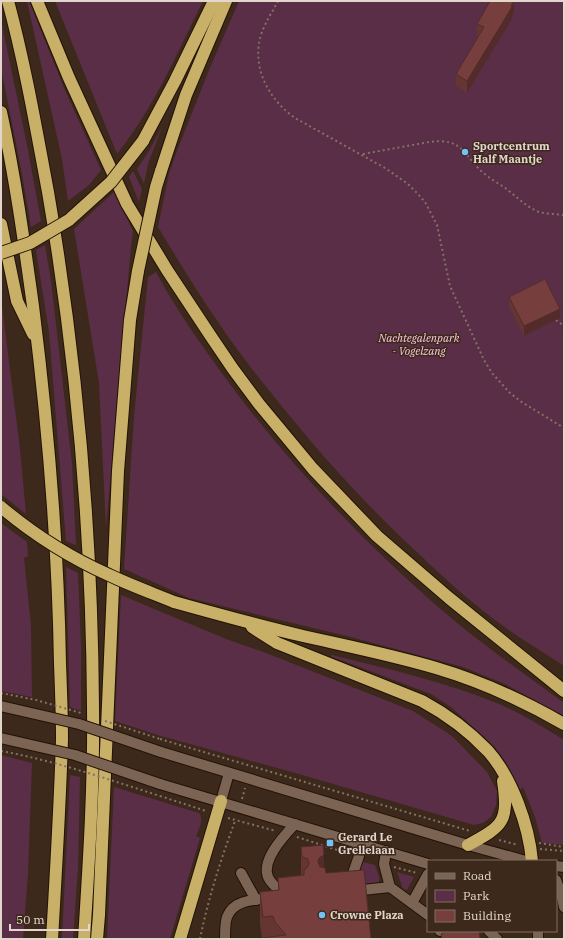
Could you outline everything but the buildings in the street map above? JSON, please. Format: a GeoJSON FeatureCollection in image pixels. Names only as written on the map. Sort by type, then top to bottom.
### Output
{"type":"FeatureCollection","features":[{"type":"Feature","properties":{"kind":"highway"},"geometry":{"type":"LineString","coordinates":[[8,1],[37,132],[58,251],[73,366],[84,485],[91,613],[93,708],[90,853],[84,939]]}},
{"type":"Feature","properties":{"kind":"highway"},"geometry":{"type":"LineString","coordinates":[[37,1],[69,78],[127,204],[167,270],[233,369],[313,469],[377,536],[448,598],[564,691]]}},
{"type":"Feature","properties":{"kind":"highway"},"geometry":{"type":"LineString","coordinates":[[1,252],[30,243],[69,220],[111,182],[143,141],[175,81],[214,1]]}},
{"type":"Feature","properties":{"kind":"highway"},"geometry":{"type":"LineString","coordinates":[[97,939],[118,471],[130,320],[138,271],[156,187],[186,95],[226,1]]}},
{"type":"Feature","properties":{"kind":"highway"},"geometry":{"type":"LineString","coordinates":[[1,112],[19,206],[38,344],[45,399],[55,521],[60,623],[62,738],[58,853],[52,939]]}},
{"type":"Feature","properties":{"kind":"highway"},"geometry":{"type":"LineString","coordinates":[[1,224],[17,301],[38,344]]}},
{"type":"Feature","properties":{"kind":"highway"},"geometry":{"type":"LineString","coordinates":[[1,507],[21,524],[72,556],[108,575],[174,602],[246,622],[390,656],[437,669],[478,683],[538,708],[564,724]]}},
{"type":"Feature","properties":{"kind":"highway"},"geometry":{"type":"LineString","coordinates":[[246,622],[277,643],[405,694],[438,710],[471,735],[489,752],[502,772],[517,802],[525,822],[532,860]]}},
{"type":"Feature","properties":{"kind":"highway"},"geometry":{"type":"LineString","coordinates":[[468,845],[486,835],[499,825],[503,818],[506,808],[502,772]]}},
{"type":"Feature","properties":{"kind":"highway"},"geometry":{"type":"LineString","coordinates":[[180,939],[221,801]]}},
{"type":"Feature","properties":{"kind":"street"},"geometry":{"type":"LineString","coordinates":[[1,706],[79,724],[161,752],[248,779],[522,860]]}},
{"type":"Feature","properties":{"kind":"street"},"geometry":{"type":"LineString","coordinates":[[1,738],[75,755],[160,784],[427,864]]}},
{"type":"Feature","properties":{"kind":"street"},"geometry":{"type":"LineString","coordinates":[[221,801],[229,773]]}},
{"type":"Feature","properties":{"kind":"street"},"geometry":{"type":"LineString","coordinates":[[225,939],[227,918],[230,912],[240,903],[292,896],[276,887],[268,877],[266,865],[276,846],[295,824]]}},
{"type":"Feature","properties":{"kind":"street"},"geometry":{"type":"LineString","coordinates":[[360,844],[350,882],[342,890],[390,887]]}},
{"type":"Feature","properties":{"kind":"street"},"geometry":{"type":"LineString","coordinates":[[386,851],[384,864],[390,887],[427,914]]}},
{"type":"Feature","properties":{"kind":"street"},"geometry":{"type":"LineString","coordinates":[[241,873],[256,900]]}},
{"type":"Feature","properties":{"kind":"street"},"geometry":{"type":"LineString","coordinates":[[412,903],[427,877]]}},
{"type":"Feature","properties":{"kind":"street"},"geometry":{"type":"LineString","coordinates":[[557,883],[562,899]]}},
{"type":"Feature","properties":{"kind":"path"},"geometry":{"type":"LineString","coordinates":[[278,1],[262,32],[259,53],[263,79],[269,92],[286,111],[295,118],[385,168],[408,184],[425,202],[440,236],[450,286],[492,374],[520,402],[564,428]]}},
{"type":"Feature","properties":{"kind":"path"},"geometry":{"type":"LineString","coordinates":[[362,155],[428,142],[450,142],[458,146],[485,175],[511,192],[521,202],[540,212],[564,215]]}},
{"type":"Feature","properties":{"kind":"path"},"geometry":{"type":"LineString","coordinates":[[556,320],[564,326]]}},
{"type":"Feature","properties":{"kind":"path"},"geometry":{"type":"LineString","coordinates":[[160,739],[513,844],[564,847]]}},
{"type":"Feature","properties":{"kind":"path"},"geometry":{"type":"LineString","coordinates":[[1,751],[29,756],[79,769],[235,820],[286,833],[358,856]]}},
{"type":"Feature","properties":{"kind":"path"},"geometry":{"type":"LineString","coordinates":[[200,939],[205,914],[252,766]]}},
{"type":"Feature","properties":{"kind":"path"},"geometry":{"type":"LineString","coordinates":[[530,845],[564,851]]}},
{"type":"Feature","properties":{"kind":"path"},"geometry":{"type":"LineString","coordinates":[[384,864],[427,875]]}},
{"type":"Feature","properties":{"kind":"green space"},"geometry":{"type":"Polygon","coordinates":[[[27,1],[29,1],[64,88],[101,170],[89,185],[68,201],[62,159],[27,1]]]}},
{"type":"Feature","properties":{"kind":"green space"},"geometry":{"type":"Polygon","coordinates":[[[55,1],[203,1],[154,99],[117,154],[55,1]]]}},
{"type":"Feature","properties":{"kind":"green space","name":"Nachtegalenpark - Vogelzang"},"geometry":{"type":"Polygon","coordinates":[[[239,1],[564,1],[564,666],[520,638],[483,611],[440,574],[384,521],[349,485],[267,388],[242,355],[202,299],[158,227],[169,174],[177,151],[209,70],[239,1]]]}},
{"type":"Feature","properties":{"kind":"green space"},"geometry":{"type":"Polygon","coordinates":[[[1,20],[41,221],[31,227],[1,68],[1,20]]]}},
{"type":"Feature","properties":{"kind":"green space"},"geometry":{"type":"Polygon","coordinates":[[[162,127],[148,164],[144,184],[137,169],[162,127]]]}},
{"type":"Feature","properties":{"kind":"green space"},"geometry":{"type":"Polygon","coordinates":[[[133,171],[142,189],[139,202],[129,177],[133,171]]]}},
{"type":"Feature","properties":{"kind":"green space"},"geometry":{"type":"Polygon","coordinates":[[[114,192],[133,231],[106,528],[99,383],[74,229],[114,192]]]}},
{"type":"Feature","properties":{"kind":"green space"},"geometry":{"type":"Polygon","coordinates":[[[45,245],[51,281],[72,464],[76,545],[66,541],[49,332],[36,250],[45,245]]]}},
{"type":"Feature","properties":{"kind":"green space"},"geometry":{"type":"Polygon","coordinates":[[[156,272],[189,326],[235,391],[312,484],[398,571],[460,626],[564,703],[564,716],[505,684],[463,667],[347,636],[189,598],[124,569],[134,416],[148,277],[156,272]]]}},
{"type":"Feature","properties":{"kind":"green space"},"geometry":{"type":"Polygon","coordinates":[[[1,298],[20,449],[26,514],[1,494],[1,298]]]}},
{"type":"Feature","properties":{"kind":"green space"},"geometry":{"type":"Polygon","coordinates":[[[1,523],[27,542],[28,556],[24,558],[31,626],[32,697],[1,691],[1,523]]]}},
{"type":"Feature","properties":{"kind":"green space"},"geometry":{"type":"Polygon","coordinates":[[[66,567],[78,573],[81,647],[81,711],[70,707],[66,567]]]}},
{"type":"Feature","properties":{"kind":"green space"},"geometry":{"type":"Polygon","coordinates":[[[121,595],[226,639],[266,653],[413,711],[452,736],[487,772],[497,791],[496,805],[491,817],[483,823],[474,825],[161,736],[115,721],[121,595]]]}},
{"type":"Feature","properties":{"kind":"green space"},"geometry":{"type":"Polygon","coordinates":[[[332,655],[417,676],[479,696],[516,712],[564,740],[564,845],[542,843],[535,817],[523,787],[520,790],[507,764],[494,746],[451,707],[431,694],[330,656],[332,655]]]}},
{"type":"Feature","properties":{"kind":"green space"},"geometry":{"type":"Polygon","coordinates":[[[1,755],[32,763],[28,873],[23,939],[1,939],[1,755]]]}},
{"type":"Feature","properties":{"kind":"green space"},"geometry":{"type":"Polygon","coordinates":[[[70,775],[80,777],[78,868],[73,939],[62,939],[70,775]]]}},
{"type":"Feature","properties":{"kind":"green space"},"geometry":{"type":"Polygon","coordinates":[[[114,787],[199,813],[201,819],[196,836],[200,838],[170,939],[107,939],[114,787]]]}},
{"type":"Feature","properties":{"kind":"green space"},"geometry":{"type":"Polygon","coordinates":[[[363,862],[375,865],[379,879],[378,883],[362,886],[351,886],[363,862]]]}},
{"type":"Feature","properties":{"kind":"green space"},"geometry":{"type":"Polygon","coordinates":[[[397,872],[414,877],[407,890],[403,889],[397,872]]]}},
{"type":"Feature","properties":{"kind":"place","name":"Sportcentrum Half Maantje"},"geometry":{"type":"Point","coordinates":[465,152]}},
{"type":"Feature","properties":{"kind":"place","name":"Gerard Le Grellelaan"},"geometry":{"type":"Point","coordinates":[330,843]}},
{"type":"Feature","properties":{"kind":"place","name":"Crowne Plaza"},"geometry":{"type":"Point","coordinates":[322,915]}}]}
